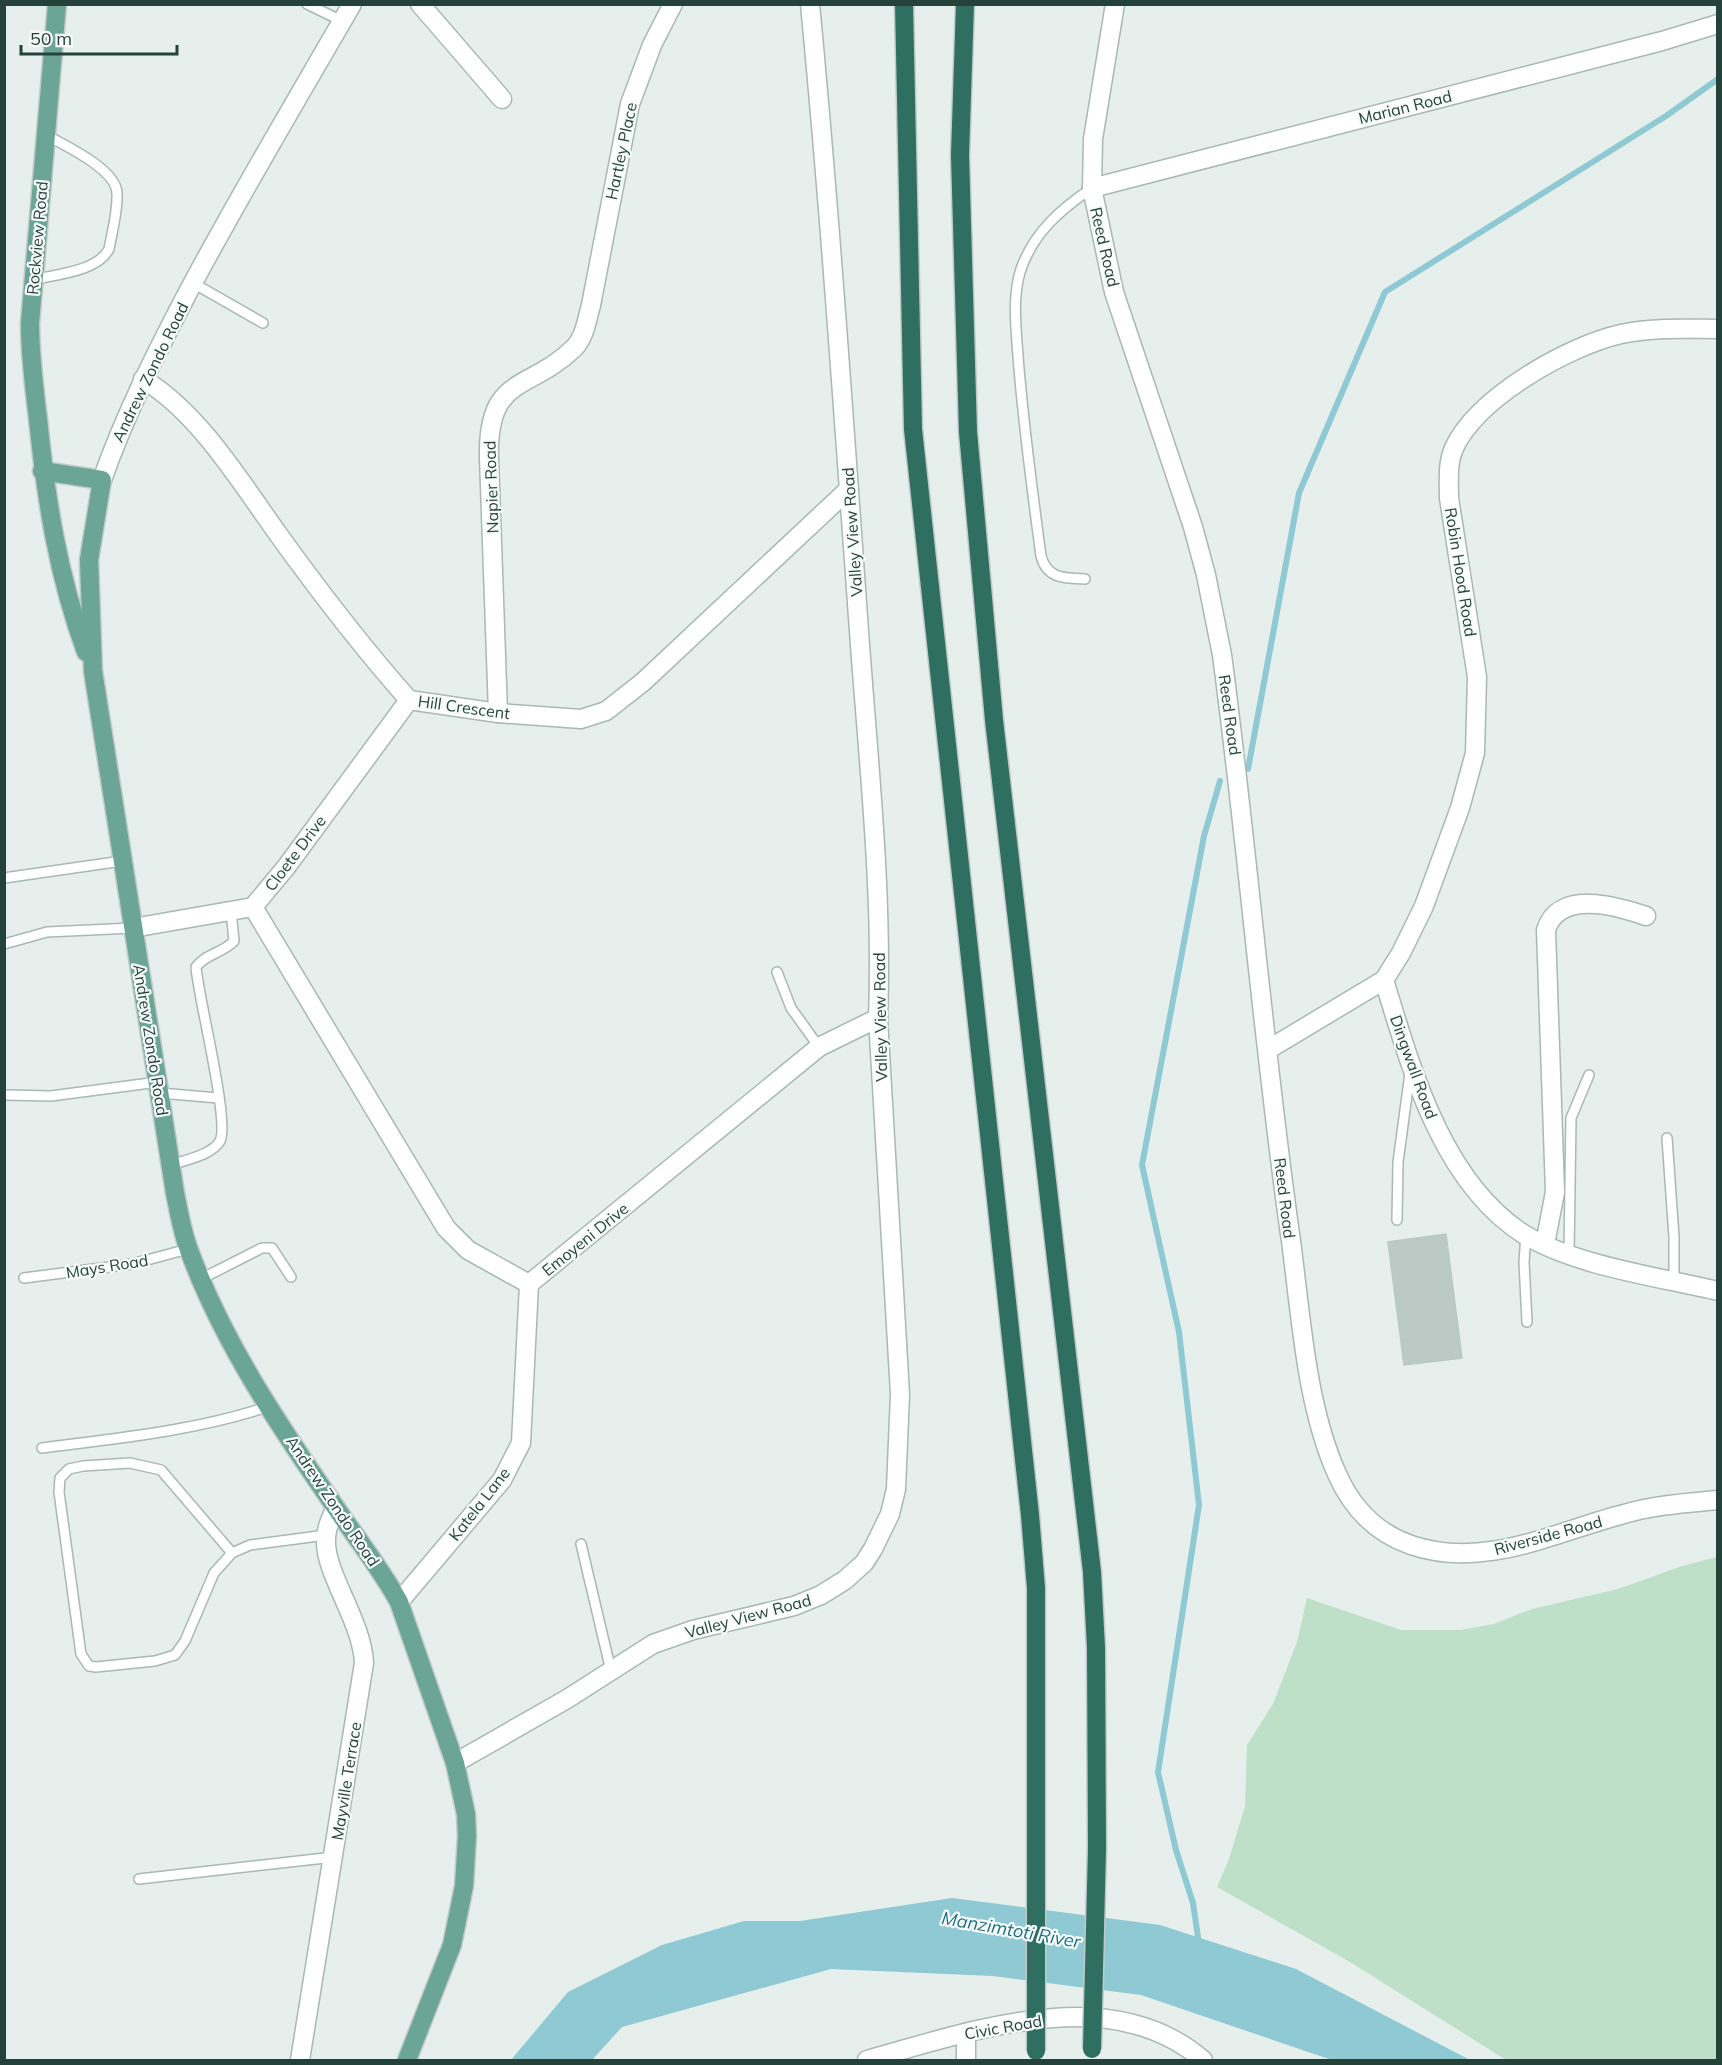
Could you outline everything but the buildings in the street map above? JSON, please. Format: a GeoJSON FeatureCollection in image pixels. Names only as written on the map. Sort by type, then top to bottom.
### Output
{"type":"FeatureCollection","features":[{"type":"Feature","properties":{"kind":"highway"},"geometry":{"type":"LineString","coordinates":[[904,4],[913,429],[1036,1588],[1036,2056]]}},
{"type":"Feature","properties":{"kind":"highway"},"geometry":{"type":"LineString","coordinates":[[965,4],[960,155],[968,432],[994,720],[1092,1572],[1097,1660],[1097,1848],[1092,2055]]}},
{"type":"Feature","properties":{"kind":"main road","name":"Rockview Road"},"geometry":{"type":"LineString","coordinates":[[57,4],[33,280],[30,350],[42,471],[59,567],[74,619],[93,671]]}},
{"type":"Feature","properties":{"kind":"main road"},"geometry":{"type":"LineString","coordinates":[[42,471],[102,480]]}},
{"type":"Feature","properties":{"kind":"main road","name":"Andrew Zondo Road"},"geometry":{"type":"LineString","coordinates":[[102,480],[89,560],[93,671],[171,1165],[188,1249],[231,1343],[270,1407],[336,1508],[387,1580],[399,1602],[455,1763],[466,1814],[466,1862],[453,1945],[407,2061]]}},
{"type":"Feature","properties":{"kind":"street","name":"Andrew Zondo Road"},"geometry":{"type":"LineString","coordinates":[[102,480],[122,425],[143,379],[193,283],[231,211],[352,4]]}},
{"type":"Feature","properties":{"kind":"street"},"geometry":{"type":"LineString","coordinates":[[420,4],[502,99]]}},
{"type":"Feature","properties":{"kind":"street","name":"Hartley Place"},"geometry":{"type":"LineString","coordinates":[[591,305],[630,104],[651,45],[673,4]]}},
{"type":"Feature","properties":{"kind":"street","name":"Valley View Road"},"geometry":{"type":"LineString","coordinates":[[455,1763],[611,1671],[652,1644],[673,1636],[794,1606],[821,1595],[845,1580],[864,1563],[886,1523],[896,1489],[900,1394],[878,1018],[879,944],[849,489],[810,4]]}},
{"type":"Feature","properties":{"kind":"street","name":"Reed Road"},"geometry":{"type":"LineString","coordinates":[[1115,4],[1093,139],[1092,188],[1114,292],[1193,527],[1206,575],[1222,655],[1302,1330],[1324,1441]]}},
{"type":"Feature","properties":{"kind":"street","name":"Marian Road"},"geometry":{"type":"LineString","coordinates":[[1092,188],[1651,44],[1718,24]]}},
{"type":"Feature","properties":{"kind":"street","name":"Napier Road"},"geometry":{"type":"LineString","coordinates":[[498,713],[489,458],[491,421],[496,406],[516,385],[574,347],[581,337],[591,305]]}},
{"type":"Feature","properties":{"kind":"street","name":"Robin Hood Road"},"geometry":{"type":"LineString","coordinates":[[1384,980],[1401,953],[1424,906],[1460,808],[1475,753],[1478,677],[1449,498],[1449,468],[1454,448],[1473,422],[1525,378],[1584,344],[1623,333],[1664,329],[1718,329]]}},
{"type":"Feature","properties":{"kind":"street","name":"Hill Crescent"},"geometry":{"type":"LineString","coordinates":[[143,379],[159,388],[189,417],[335,611],[409,700],[498,713],[581,718],[606,711],[643,682],[849,489]]}},
{"type":"Feature","properties":{"kind":"street","name":"Cloete Drive"},"geometry":{"type":"LineString","coordinates":[[133,928],[253,907],[287,866],[409,700]]}},
{"type":"Feature","properties":{"kind":"street"},"geometry":{"type":"LineString","coordinates":[[1545,1244],[1555,1192],[1545,930],[1557,912],[1573,906],[1602,904],[1646,916]]}},
{"type":"Feature","properties":{"kind":"street","name":"Emoyeni Drive"},"geometry":{"type":"LineString","coordinates":[[253,907],[447,1228],[468,1250],[530,1284],[819,1047],[878,1018]]}},
{"type":"Feature","properties":{"kind":"street"},"geometry":{"type":"LineString","coordinates":[[1269,1049],[1384,980]]}},
{"type":"Feature","properties":{"kind":"street","name":"Dingwall Road"},"geometry":{"type":"LineString","coordinates":[[1384,980],[1411,1068],[1438,1130],[1475,1189],[1491,1207],[1526,1235],[1569,1254],[1718,1291]]}},
{"type":"Feature","properties":{"kind":"street","name":"Katela Lane"},"geometry":{"type":"LineString","coordinates":[[399,1602],[502,1480],[518,1450],[522,1428],[530,1284]]}},
{"type":"Feature","properties":{"kind":"street","name":"Riverside Road"},"geometry":{"type":"LineString","coordinates":[[1324,1441],[1337,1475],[1365,1518],[1384,1534],[1413,1546],[1448,1553],[1485,1552],[1522,1546],[1626,1513],[1718,1500]]}},
{"type":"Feature","properties":{"kind":"street"},"geometry":{"type":"LineString","coordinates":[[326,1535],[336,1508]]}},
{"type":"Feature","properties":{"kind":"street","name":"Mayville Terrace"},"geometry":{"type":"LineString","coordinates":[[300,2061],[364,1663],[360,1632],[330,1558],[326,1535]]}},
{"type":"Feature","properties":{"kind":"street","name":"Civic Road"},"geometry":{"type":"LineString","coordinates":[[867,2061],[998,2025],[1043,2018],[1119,2021],[1169,2035],[1203,2061]]}},
{"type":"Feature","properties":{"kind":"street"},"geometry":{"type":"LineString","coordinates":[[966,2033],[966,2061]]}},
{"type":"Feature","properties":{"kind":"lane"},"geometry":{"type":"LineString","coordinates":[[307,4],[342,21]]}},
{"type":"Feature","properties":{"kind":"lane"},"geometry":{"type":"LineString","coordinates":[[33,280],[87,266],[106,256],[117,191],[108,176],[94,163],[46,135]]}},
{"type":"Feature","properties":{"kind":"lane"},"geometry":{"type":"LineString","coordinates":[[1085,579],[1054,576],[1044,567],[1041,556],[1020,386],[1017,301],[1021,270],[1035,241],[1061,209],[1092,188]]}},
{"type":"Feature","properties":{"kind":"lane"},"geometry":{"type":"LineString","coordinates":[[193,283],[263,322]]}},
{"type":"Feature","properties":{"kind":"lane"},"geometry":{"type":"LineString","coordinates":[[4,878],[122,861]]}},
{"type":"Feature","properties":{"kind":"lane"},"geometry":{"type":"LineString","coordinates":[[171,1165],[216,1146],[221,1139],[218,1098],[196,967],[200,961],[222,951],[234,941],[231,911]]}},
{"type":"Feature","properties":{"kind":"lane"},"geometry":{"type":"LineString","coordinates":[[4,944],[47,932],[133,928]]}},
{"type":"Feature","properties":{"kind":"lane"},"geometry":{"type":"LineString","coordinates":[[777,972],[791,1008],[819,1047]]}},
{"type":"Feature","properties":{"kind":"lane"},"geometry":{"type":"LineString","coordinates":[[1396,1220],[1398,1162],[1411,1068]]}},
{"type":"Feature","properties":{"kind":"lane"},"geometry":{"type":"LineString","coordinates":[[1569,1254],[1571,1118],[1589,1076]]}},
{"type":"Feature","properties":{"kind":"lane"},"geometry":{"type":"LineString","coordinates":[[4,1095],[51,1096],[159,1088],[218,1098]]}},
{"type":"Feature","properties":{"kind":"lane"},"geometry":{"type":"LineString","coordinates":[[1667,1138],[1674,1237],[1674,1281]]}},
{"type":"Feature","properties":{"kind":"lane"},"geometry":{"type":"LineString","coordinates":[[1526,1235],[1524,1262],[1527,1322]]}},
{"type":"Feature","properties":{"kind":"lane"},"geometry":{"type":"LineString","coordinates":[[201,1279],[262,1248],[272,1248],[277,1252],[291,1277]]}},
{"type":"Feature","properties":{"kind":"lane","name":"Mays Road"},"geometry":{"type":"LineString","coordinates":[[24,1278],[132,1264],[188,1249]]}},
{"type":"Feature","properties":{"kind":"lane"},"geometry":{"type":"LineString","coordinates":[[42,1448],[183,1430],[225,1421],[270,1407]]}},
{"type":"Feature","properties":{"kind":"lane"},"geometry":{"type":"LineString","coordinates":[[232,1553],[161,1470],[130,1463],[82,1466],[69,1469],[60,1478],[59,1491],[81,1654],[88,1666],[108,1667],[175,1655],[185,1641],[214,1574],[232,1553],[250,1545],[326,1535]]}},
{"type":"Feature","properties":{"kind":"lane"},"geometry":{"type":"LineString","coordinates":[[581,1544],[611,1671]]}},
{"type":"Feature","properties":{"kind":"lane"},"geometry":{"type":"LineString","coordinates":[[139,1879],[334,1857]]}},
{"type":"Feature","properties":{"kind":"green space"},"geometry":{"type":"Polygon","coordinates":[[[1717,1557],[1717,2060],[1506,2060],[1350,1962],[1217,1887],[1229,1859],[1245,1806],[1247,1745],[1273,1704],[1297,1642],[1307,1598],[1401,1630],[1460,1630],[1494,1624],[1532,1609],[1618,1589],[1682,1566],[1717,1557]]]}},
{"type":"Feature","properties":{"kind":"water","name":"Manzimtoti River"},"geometry":{"type":"Polygon","coordinates":[[[952,1898],[1160,1925],[1296,1969],[1470,2060],[1332,2060],[1141,1995],[993,1976],[831,1969],[622,2027],[592,2060],[511,2060],[568,1992],[662,1945],[744,1921],[800,1921],[952,1898]]]}},
{"type":"Feature","properties":{"kind":"waterway"},"geometry":{"type":"LineString","coordinates":[[1248,769],[1299,493],[1385,292],[1666,116],[1718,79]]}},
{"type":"Feature","properties":{"kind":"waterway"},"geometry":{"type":"LineString","coordinates":[[1199,1944],[1193,1903],[1176,1850],[1158,1772],[1199,1505],[1179,1332],[1142,1165],[1204,836],[1220,781]]}}]}
